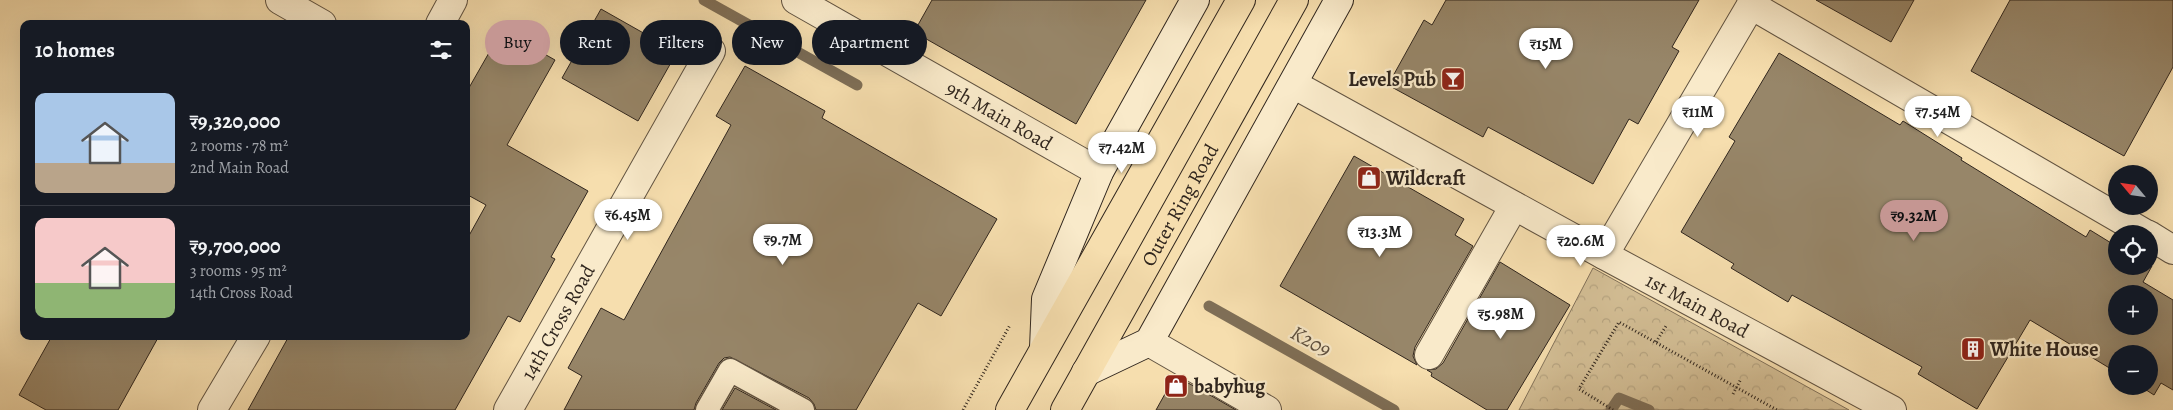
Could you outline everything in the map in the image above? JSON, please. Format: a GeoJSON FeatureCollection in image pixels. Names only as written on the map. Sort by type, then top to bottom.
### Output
{"type":"FeatureCollection","features":[{"type":"Feature","properties":{"kind":"highway"},"geometry":{"type":"LineString","coordinates":[[1010,410],[1241,0]]}},
{"type":"Feature","properties":{"kind":"highway","name":"Outer Ring Road"},"geometry":{"type":"LineString","coordinates":[[1065,410],[1294,0]]}},
{"type":"Feature","properties":{"kind":"street"},"geometry":{"type":"LineString","coordinates":[[280,0],[315,20]]}},
{"type":"Feature","properties":{"kind":"street"},"geometry":{"type":"LineString","coordinates":[[442,20],[453,0]]}},
{"type":"Feature","properties":{"kind":"street","name":"9th Main Road"},"geometry":{"type":"LineString","coordinates":[[796,0],[1099,172]]}},
{"type":"Feature","properties":{"kind":"street"},"geometry":{"type":"LineString","coordinates":[[1044,348],[1046,299],[1099,172],[1195,0]]}},
{"type":"Feature","properties":{"kind":"street"},"geometry":{"type":"LineString","coordinates":[[1086,372],[1149,342],[1339,0]]}},
{"type":"Feature","properties":{"kind":"street"},"geometry":{"type":"LineString","coordinates":[[1604,255],[1753,3],[2130,225]]}},
{"type":"Feature","properties":{"kind":"street","name":"14th Cross Road"},"geometry":{"type":"LineString","coordinates":[[508,410],[703,65]]}},
{"type":"Feature","properties":{"kind":"street","name":"1st Main Road"},"geometry":{"type":"LineString","coordinates":[[1292,84],[1892,410]]}},
{"type":"Feature","properties":{"kind":"street"},"geometry":{"type":"LineString","coordinates":[[1429,355],[1514,206]]}},
{"type":"Feature","properties":{"kind":"street"},"geometry":{"type":"LineString","coordinates":[[2158,241],[2173,250]]}},
{"type":"Feature","properties":{"kind":"street"},"geometry":{"type":"LineString","coordinates":[[212,410],[254,340]]}},
{"type":"Feature","properties":{"kind":"street"},"geometry":{"type":"LineString","coordinates":[[1149,342],[1267,410]]}},
{"type":"Feature","properties":{"kind":"lane"},"geometry":{"type":"LineString","coordinates":[[707,410],[730,370],[803,410]]}},
{"type":"Feature","properties":{"kind":"path"},"geometry":{"type":"LineString","coordinates":[[1613,410],[1579,389],[1619,322],[1777,410]]}},
{"type":"Feature","properties":{"kind":"path"},"geometry":{"type":"LineString","coordinates":[[1733,394],[1741,379]]}},
{"type":"Feature","properties":{"kind":"green space"},"geometry":{"type":"Polygon","coordinates":[[[1593,268],[1849,410],[1519,410],[1593,268]]]}},
{"type":"Feature","properties":{"kind":"building"},"geometry":{"type":"Polygon","coordinates":[[[932,0],[1146,0],[1076,124],[927,39],[927,20],[921,20],[932,0]]]}},
{"type":"Feature","properties":{"kind":"building"},"geometry":{"type":"Polygon","coordinates":[[[1446,0],[1699,0],[1672,47],[1679,51],[1638,124],[1629,119],[1593,184],[1488,127],[1483,137],[1388,85],[1424,20],[1432,25],[1446,0]]]}},
{"type":"Feature","properties":{"kind":"building"},"geometry":{"type":"Polygon","coordinates":[[[1816,0],[1914,0],[1891,42],[1816,0]]]}},
{"type":"Feature","properties":{"kind":"building"},"geometry":{"type":"Polygon","coordinates":[[[2010,0],[2173,0],[2173,67],[2124,156],[1971,71],[2010,0]]]}},
{"type":"Feature","properties":{"kind":"building"},"geometry":{"type":"Polygon","coordinates":[[[601,9],[620,20],[595,20],[601,9]]]}},
{"type":"Feature","properties":{"kind":"building"},"geometry":{"type":"Polygon","coordinates":[[[630,25],[640,31],[640,65],[670,65],[638,121],[562,78],[569,65],[630,65],[630,25]]]}},
{"type":"Feature","properties":{"kind":"building"},"geometry":{"type":"Polygon","coordinates":[[[1779,53],[1900,125],[1903,121],[1962,158],[1961,160],[2086,237],[2090,230],[2108,241],[2108,275],[2147,275],[2143,282],[2148,285],[2108,285],[2108,335],[2158,335],[2158,291],[2173,300],[2173,390],[2161,383],[2158,388],[2158,345],[2108,345],[2108,367],[2030,320],[1977,409],[1918,374],[1922,367],[1792,295],[1788,302],[1731,268],[1734,264],[1681,232],[1735,141],[1729,137],[1779,53]]]}},
{"type":"Feature","properties":{"kind":"building"},"geometry":{"type":"Polygon","coordinates":[[[550,57],[555,60],[507,145],[588,191],[551,257],[555,259],[520,322],[508,316],[455,410],[248,410],[287,340],[470,340],[470,234],[486,205],[470,196],[470,86],[485,60],[485,65],[550,65],[550,57]]]}},
{"type":"Feature","properties":{"kind":"building"},"geometry":{"type":"Polygon","coordinates":[[[745,66],[825,111],[822,118],[997,219],[941,316],[918,303],[856,410],[816,410],[809,398],[730,357],[724,358],[719,363],[696,403],[694,410],[564,410],[582,376],[568,368],[601,308],[624,320],[731,125],[716,116],[745,66]]]}},
{"type":"Feature","properties":{"kind":"building"},"geometry":{"type":"Polygon","coordinates":[[[1354,156],[1464,219],[1455,235],[1473,246],[1415,347],[1413,356],[1417,365],[1280,286],[1354,156]]]}},
{"type":"Feature","properties":{"kind":"building"},"geometry":{"type":"Polygon","coordinates":[[[1500,262],[1570,305],[1507,410],[1487,410],[1431,376],[1432,373],[1427,370],[1436,369],[1443,363],[1500,262]]]}},
{"type":"Feature","properties":{"kind":"building"},"geometry":{"type":"Polygon","coordinates":[[[50,340],[157,340],[118,410],[46,410],[19,395],[50,340]]]}},
{"type":"Feature","properties":{"kind":"building"},"geometry":{"type":"Polygon","coordinates":[[[1175,376],[1203,391],[1236,410],[1156,410],[1175,376]]]}},
{"type":"Feature","properties":{"kind":"building"},"geometry":{"type":"Polygon","coordinates":[[[735,388],[776,410],[722,410],[735,388]]]}},
{"type":"Feature","properties":{"kind":"waterway","name":"K209"},"geometry":{"type":"LineString","coordinates":[[704,0],[857,85]]}},
{"type":"Feature","properties":{"kind":"waterway","name":"K209"},"geometry":{"type":"LineString","coordinates":[[1209,306],[1394,410]]}},
{"type":"Feature","properties":{"kind":"waterway","name":"K209"},"geometry":{"type":"LineString","coordinates":[[1611,410],[1619,398],[1649,410]]}},
{"type":"Feature","properties":{"kind":"place","name":"Levels Pub"},"geometry":{"type":"Point","coordinates":[1453,79]}},
{"type":"Feature","properties":{"kind":"place","name":"Wildcraft"},"geometry":{"type":"Point","coordinates":[1369,178]}},
{"type":"Feature","properties":{"kind":"place","name":"White House"},"geometry":{"type":"Point","coordinates":[1973,349]}},
{"type":"Feature","properties":{"kind":"place","name":"babyhug"},"geometry":{"type":"Point","coordinates":[1176,386]}}]}
